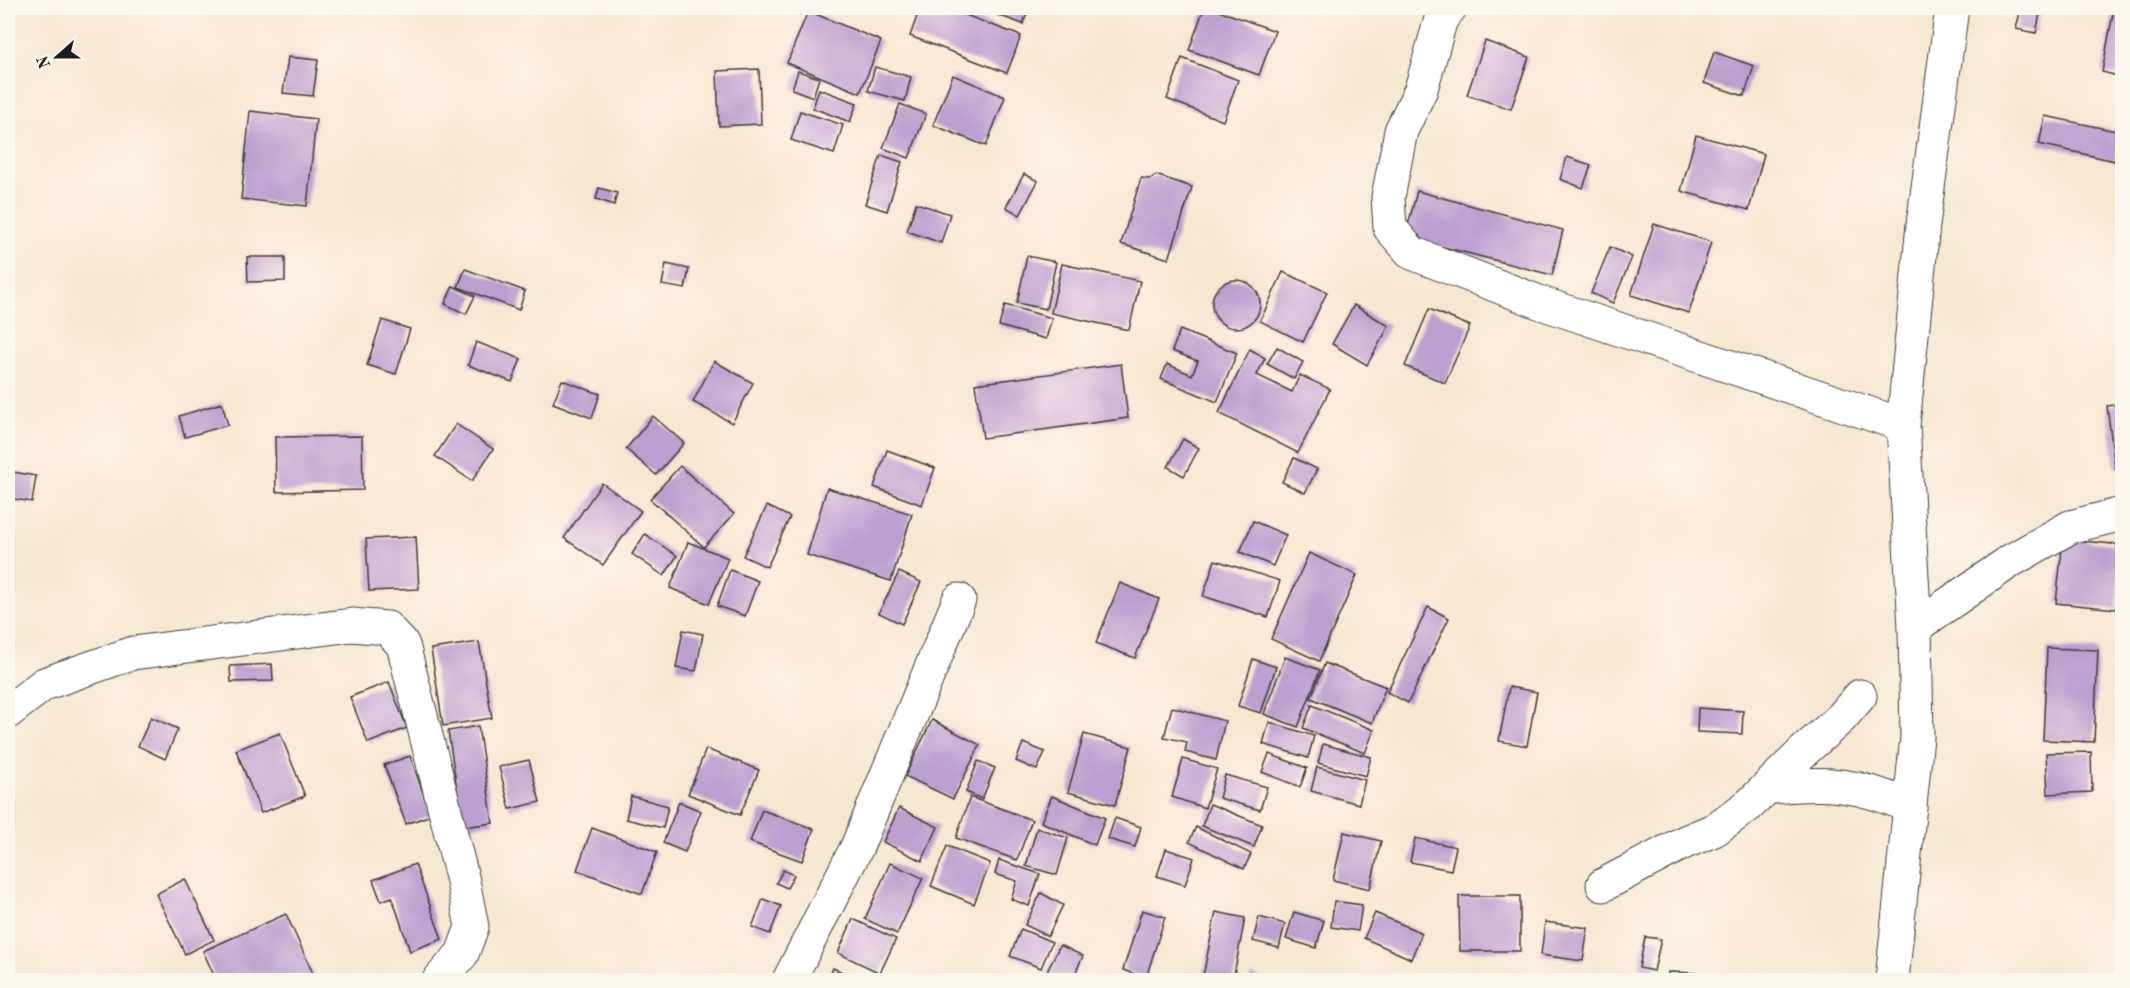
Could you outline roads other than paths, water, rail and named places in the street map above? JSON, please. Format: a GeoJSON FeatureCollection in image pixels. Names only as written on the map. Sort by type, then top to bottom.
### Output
{"type":"FeatureCollection","features":[{"type":"Feature","properties":{"kind":"street"},"geometry":{"type":"LineString","coordinates":[[1450,8],[1441,19],[1421,89],[1401,131],[1388,197],[1390,228],[1412,253],[1544,304],[1903,425]]}},
{"type":"Feature","properties":{"kind":"street"},"geometry":{"type":"LineString","coordinates":[[1892,981],[1917,737],[1915,627],[1903,425],[1923,225],[1952,8]]}},
{"type":"Feature","properties":{"kind":"street"},"geometry":{"type":"LineString","coordinates":[[1915,627],[2012,560],[2070,527],[2122,514]]}},
{"type":"Feature","properties":{"kind":"street"},"geometry":{"type":"LineString","coordinates":[[789,981],[857,847],[959,600]]}},
{"type":"Feature","properties":{"kind":"street"},"geometry":{"type":"LineString","coordinates":[[8,712],[44,684],[133,653],[352,626],[387,628],[403,645],[463,880],[472,927],[462,954],[439,981]]}},
{"type":"Feature","properties":{"kind":"street"},"geometry":{"type":"LineString","coordinates":[[1603,885],[1685,842],[1714,830],[1749,805],[1841,718],[1860,696]]}},
{"type":"Feature","properties":{"kind":"street"},"geometry":{"type":"LineString","coordinates":[[1767,788],[1801,784],[1832,785],[1883,794],[1910,807]]}}]}
